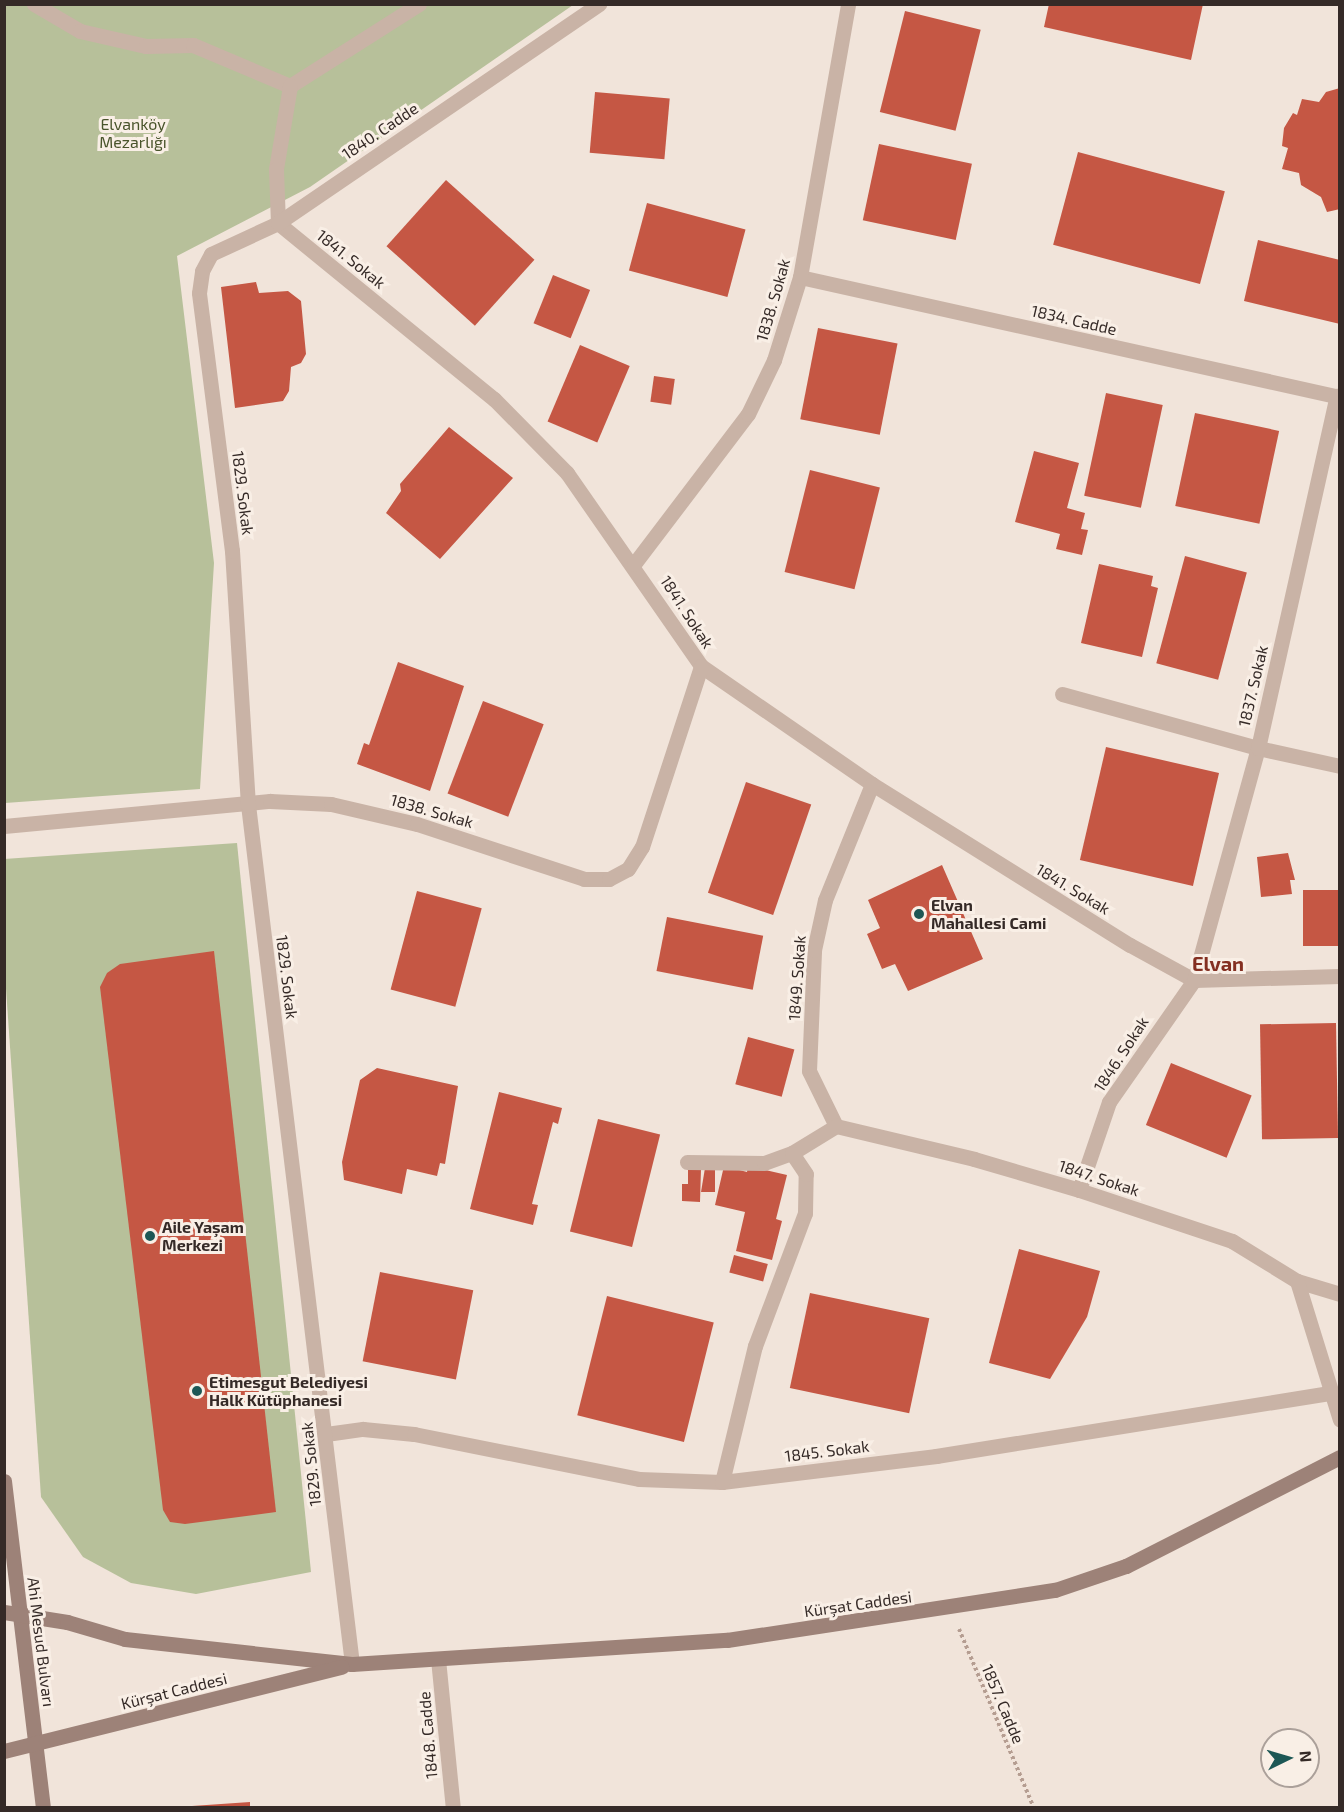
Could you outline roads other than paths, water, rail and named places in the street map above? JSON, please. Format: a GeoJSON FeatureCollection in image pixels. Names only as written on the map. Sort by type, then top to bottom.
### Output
{"type":"FeatureCollection","features":[{"type":"Feature","properties":{"kind":"main road","name":"Kürşat Caddesi"},"geometry":{"type":"LineString","coordinates":[[4,1751],[352,1665],[727,1640],[950,1609],[1055,1590],[1126,1566],[1340,1457]]}},
{"type":"Feature","properties":{"kind":"main road","name":"Ahi Mesud Bulvarı"},"geometry":{"type":"LineString","coordinates":[[4,1481],[11,1613],[36,1743],[43,1808]]}},
{"type":"Feature","properties":{"kind":"main road","name":"Kürşat Caddesi"},"geometry":{"type":"LineString","coordinates":[[11,1613],[67,1622],[125,1639],[352,1665]]}},
{"type":"Feature","properties":{"kind":"street"},"geometry":{"type":"LineString","coordinates":[[34,4],[80,31],[146,46],[193,45],[290,86]]}},
{"type":"Feature","properties":{"kind":"street"},"geometry":{"type":"LineString","coordinates":[[278,223],[276,169],[290,86],[419,4]]}},
{"type":"Feature","properties":{"kind":"street","name":"1840. Cadde"},"geometry":{"type":"LineString","coordinates":[[199,293],[202,271],[211,254],[278,223],[599,4]]}},
{"type":"Feature","properties":{"kind":"street","name":"1838. Sokak"},"geometry":{"type":"LineString","coordinates":[[634,564],[748,414],[774,360],[800,277],[848,4]]}},
{"type":"Feature","properties":{"kind":"street","name":"1841. Sokak"},"geometry":{"type":"LineString","coordinates":[[278,223],[494,399],[567,473],[634,564],[701,666],[872,784],[1130,945],[1194,980]]}},
{"type":"Feature","properties":{"kind":"street","name":"1834. Cadde"},"geometry":{"type":"LineString","coordinates":[[800,277],[1338,397]]}},
{"type":"Feature","properties":{"kind":"street","name":"1829. Sokak"},"geometry":{"type":"LineString","coordinates":[[199,293],[232,551],[248,805],[326,1434],[352,1665]]}},
{"type":"Feature","properties":{"kind":"street","name":"1837. Sokak"},"geometry":{"type":"LineString","coordinates":[[1194,980],[1258,748],[1338,397]]}},
{"type":"Feature","properties":{"kind":"street","name":"1838. Sokak"},"geometry":{"type":"LineString","coordinates":[[4,826],[248,805],[270,801],[331,804],[417,824],[584,879],[609,879],[628,869],[642,847],[701,666]]}},
{"type":"Feature","properties":{"kind":"street"},"geometry":{"type":"LineString","coordinates":[[1062,694],[1258,748],[1340,766]]}},
{"type":"Feature","properties":{"kind":"street","name":"1849. Sokak"},"geometry":{"type":"LineString","coordinates":[[836,1126],[809,1071],[814,950],[825,900],[872,784]]}},
{"type":"Feature","properties":{"kind":"street"},"geometry":{"type":"LineString","coordinates":[[1194,980],[1340,976]]}},
{"type":"Feature","properties":{"kind":"street","name":"1846. Sokak"},"geometry":{"type":"LineString","coordinates":[[1079,1190],[1109,1102],[1194,980]]}},
{"type":"Feature","properties":{"kind":"street"},"geometry":{"type":"LineString","coordinates":[[687,1162],[765,1163],[792,1153],[836,1126]]}},
{"type":"Feature","properties":{"kind":"street","name":"1847. Sokak"},"geometry":{"type":"LineString","coordinates":[[836,1126],[975,1158],[1079,1190],[1232,1241],[1297,1281],[1340,1294]]}},
{"type":"Feature","properties":{"kind":"street"},"geometry":{"type":"LineString","coordinates":[[722,1482],[755,1346],[806,1206],[806,1174],[792,1153]]}},
{"type":"Feature","properties":{"kind":"street"},"geometry":{"type":"LineString","coordinates":[[1297,1281],[1340,1420]]}},
{"type":"Feature","properties":{"kind":"street","name":"1845. Sokak"},"geometry":{"type":"LineString","coordinates":[[326,1434],[363,1429],[414,1434],[639,1479],[722,1482],[936,1456],[1331,1393]]}},
{"type":"Feature","properties":{"kind":"street","name":"1848. Cadde"},"geometry":{"type":"LineString","coordinates":[[438,1659],[453,1808]]}},
{"type":"Feature","properties":{"kind":"place","name":"Elvan Mahallesi Cami"},"geometry":{"type":"Point","coordinates":[919,914]}},
{"type":"Feature","properties":{"kind":"place","name":"Aile Yaşam Merkezi"},"geometry":{"type":"Point","coordinates":[150,1236]}},
{"type":"Feature","properties":{"kind":"place","name":"Etimesgut Belediyesi Halk Kütüphanesi"},"geometry":{"type":"Point","coordinates":[197,1391]}},
{"type":"Feature","properties":{"kind":"district","name":"Elvan"},"geometry":{"type":"Point","coordinates":[1218,963]}},
{"type":"Feature","properties":{"kind":"park label","name":"Elvanköy Mezarlığı"},"geometry":{"type":"Point","coordinates":[133,133]}}]}
